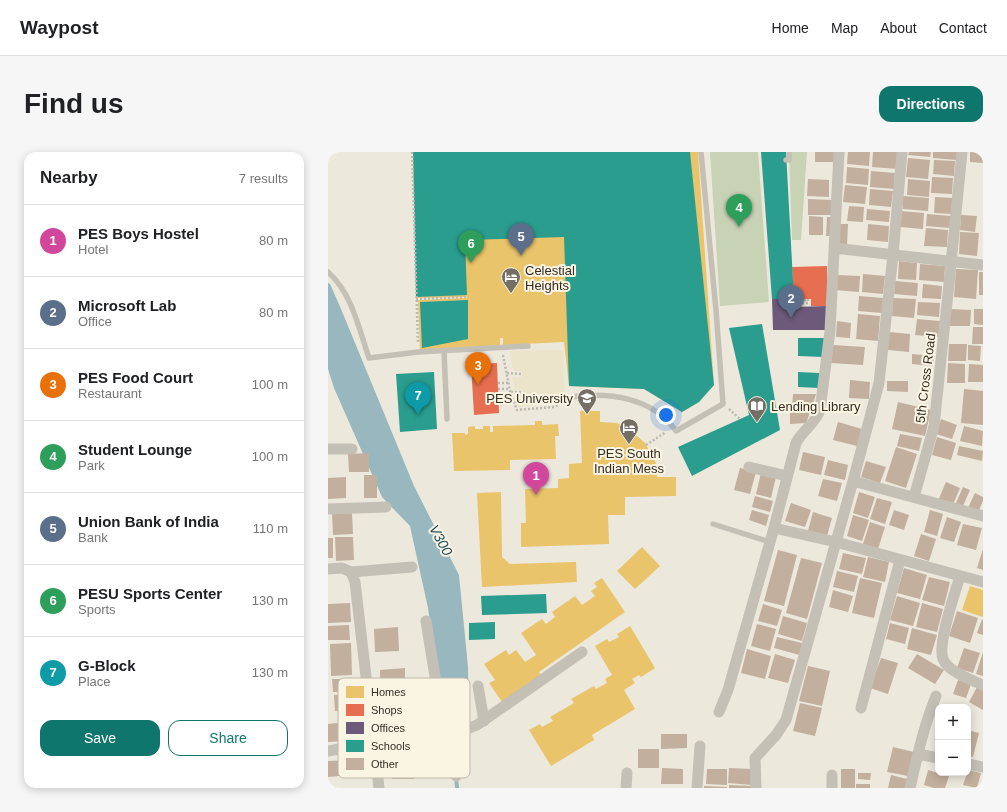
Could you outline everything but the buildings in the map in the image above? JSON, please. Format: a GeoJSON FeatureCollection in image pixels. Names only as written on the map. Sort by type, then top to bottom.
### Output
{"type":"FeatureCollection","features":[{"type":"Feature","properties":{"kind":"street"},"geometry":{"type":"LineString","coordinates":[[719,712],[728,690],[774,528],[796,443],[818,416],[820,410],[830,331],[839,152]]}},
{"type":"Feature","properties":{"kind":"street"},"geometry":{"type":"LineString","coordinates":[[756,788],[756,758],[776,735],[786,720],[879,383],[893,255],[902,152]]}},
{"type":"Feature","properties":{"kind":"street","name":"5th Cross Road"},"geometry":{"type":"LineString","coordinates":[[914,497],[934,426],[962,152]]}},
{"type":"Feature","properties":{"kind":"street"},"geometry":{"type":"LineString","coordinates":[[834,248],[952,260],[983,265]]}},
{"type":"Feature","properties":{"kind":"street"},"geometry":{"type":"LineString","coordinates":[[328,450],[352,449]]}},
{"type":"Feature","properties":{"kind":"street"},"geometry":{"type":"LineString","coordinates":[[749,467],[787,476]]}},
{"type":"Feature","properties":{"kind":"street"},"geometry":{"type":"LineString","coordinates":[[853,481],[983,516]]}},
{"type":"Feature","properties":{"kind":"street"},"geometry":{"type":"LineString","coordinates":[[328,509],[386,507]]}},
{"type":"Feature","properties":{"kind":"street"},"geometry":{"type":"LineString","coordinates":[[774,528],[836,542],[983,582]]}},
{"type":"Feature","properties":{"kind":"street"},"geometry":{"type":"LineString","coordinates":[[861,708],[900,560]]}},
{"type":"Feature","properties":{"kind":"street"},"geometry":{"type":"LineString","coordinates":[[328,569],[342,568],[351,572],[412,567]]}},
{"type":"Feature","properties":{"kind":"street"},"geometry":{"type":"LineString","coordinates":[[351,572],[355,582],[366,678]]}},
{"type":"Feature","properties":{"kind":"street"},"geometry":{"type":"LineString","coordinates":[[960,576],[941,645],[943,660],[952,670],[983,685]]}},
{"type":"Feature","properties":{"kind":"street"},"geometry":{"type":"LineString","coordinates":[[426,621],[435,678]]}},
{"type":"Feature","properties":{"kind":"street"},"geometry":{"type":"LineString","coordinates":[[470,727],[480,723],[582,652]]}},
{"type":"Feature","properties":{"kind":"street"},"geometry":{"type":"LineString","coordinates":[[478,686],[480,723]]}},
{"type":"Feature","properties":{"kind":"street"},"geometry":{"type":"LineString","coordinates":[[910,788],[930,711],[936,696]]}},
{"type":"Feature","properties":{"kind":"street"},"geometry":{"type":"LineString","coordinates":[[697,788],[700,746]]}},
{"type":"Feature","properties":{"kind":"street"},"geometry":{"type":"LineString","coordinates":[[328,751],[338,749]]}},
{"type":"Feature","properties":{"kind":"street"},"geometry":{"type":"LineString","coordinates":[[918,754],[935,757]]}},
{"type":"Feature","properties":{"kind":"street"},"geometry":{"type":"LineString","coordinates":[[971,765],[983,767]]}},
{"type":"Feature","properties":{"kind":"street"},"geometry":{"type":"LineString","coordinates":[[626,788],[627,773]]}},
{"type":"Feature","properties":{"kind":"street"},"geometry":{"type":"LineString","coordinates":[[832,775],[832,788]]}},
{"type":"Feature","properties":{"kind":"street"},"geometry":{"type":"LineString","coordinates":[[378,778],[379,788]]}},
{"type":"Feature","properties":{"kind":"lane"},"geometry":{"type":"LineString","coordinates":[[571,397],[588,395],[617,396],[642,403],[662,414],[676,431],[723,404],[716,310],[701,152]]}},
{"type":"Feature","properties":{"kind":"lane"},"geometry":{"type":"LineString","coordinates":[[786,160],[790,160],[789,152]]}},
{"type":"Feature","properties":{"kind":"lane"},"geometry":{"type":"LineString","coordinates":[[328,272],[349,301],[369,358],[418,352],[528,346]]}},
{"type":"Feature","properties":{"kind":"lane"},"geometry":{"type":"LineString","coordinates":[[444,351],[447,419]]}},
{"type":"Feature","properties":{"kind":"lane"},"geometry":{"type":"LineString","coordinates":[[713,524],[770,542]]}},
{"type":"Feature","properties":{"kind":"path"},"geometry":{"type":"LineString","coordinates":[[412,152],[418,352]]}},
{"type":"Feature","properties":{"kind":"path"},"geometry":{"type":"LineString","coordinates":[[416,299],[467,297]]}},
{"type":"Feature","properties":{"kind":"path"},"geometry":{"type":"LineString","coordinates":[[790,300],[808,299],[808,303],[794,304]]}},
{"type":"Feature","properties":{"kind":"path"},"geometry":{"type":"LineString","coordinates":[[502,348],[510,389],[517,410],[554,407],[571,397]]}},
{"type":"Feature","properties":{"kind":"path"},"geometry":{"type":"LineString","coordinates":[[507,373],[522,374]]}},
{"type":"Feature","properties":{"kind":"path"},"geometry":{"type":"LineString","coordinates":[[498,383],[509,383]]}},
{"type":"Feature","properties":{"kind":"path"},"geometry":{"type":"LineString","coordinates":[[498,389],[510,389]]}},
{"type":"Feature","properties":{"kind":"path"},"geometry":{"type":"LineString","coordinates":[[511,392],[523,392]]}},
{"type":"Feature","properties":{"kind":"path"},"geometry":{"type":"LineString","coordinates":[[723,404],[740,419]]}},
{"type":"Feature","properties":{"kind":"path"},"geometry":{"type":"LineString","coordinates":[[646,445],[674,427]]}},
{"type":"Feature","properties":{"kind":"green space"},"geometry":{"type":"Polygon","coordinates":[[[710,152],[758,152],[769,302],[720,306],[710,152]]]}},
{"type":"Feature","properties":{"kind":"green space"},"geometry":{"type":"Polygon","coordinates":[[[789,152],[807,152],[801,240],[792,240],[789,152]]]}},
{"type":"Feature","properties":{"kind":"shaded area"},"geometry":{"type":"Polygon","coordinates":[[[563,350],[564,399],[558,399],[557,394],[534,395],[535,405],[518,407],[514,395],[523,395],[523,390],[514,390],[512,377],[522,377],[522,371],[513,371],[510,351],[563,350]]]}},
{"type":"Feature","properties":{"kind":"water"},"geometry":{"type":"Polygon","coordinates":[[[328,283],[330,284],[341,309],[414,486],[459,575],[468,678],[437,678],[428,608],[410,526],[382,497],[334,388],[328,369],[328,283]]]}},
{"type":"Feature","properties":{"kind":"waterway","name":"V300"},"geometry":{"type":"LineString","coordinates":[[456,778],[457,788]]}},
{"type":"Feature","properties":{"kind":"place","name":"Student Lounge"},"geometry":{"type":"Point","coordinates":[739,227]}},
{"type":"Feature","properties":{"kind":"place","name":"Union Bank of India"},"geometry":{"type":"Point","coordinates":[521,256]}},
{"type":"Feature","properties":{"kind":"place","name":"PESU Sports Center"},"geometry":{"type":"Point","coordinates":[471,263]}},
{"type":"Feature","properties":{"kind":"place","name":"Celestial Heights"},"geometry":{"type":"Point","coordinates":[511,294]}},
{"type":"Feature","properties":{"kind":"place","name":"Microsoft Lab"},"geometry":{"type":"Point","coordinates":[791,318]}},
{"type":"Feature","properties":{"kind":"place","name":"PES Food Court"},"geometry":{"type":"Point","coordinates":[478,385]}},
{"type":"Feature","properties":{"kind":"place","name":"G-Block"},"geometry":{"type":"Point","coordinates":[418,415]}},
{"type":"Feature","properties":{"kind":"place","name":"PES University"},"geometry":{"type":"Point","coordinates":[587,415]}},
{"type":"Feature","properties":{"kind":"place","name":"Lending Library"},"geometry":{"type":"Point","coordinates":[757,423]}},
{"type":"Feature","properties":{"kind":"place","name":"PES South Indian Mess"},"geometry":{"type":"Point","coordinates":[629,445]}},
{"type":"Feature","properties":{"kind":"place","name":"PES Boys Hostel"},"geometry":{"type":"Point","coordinates":[536,495]}}]}
